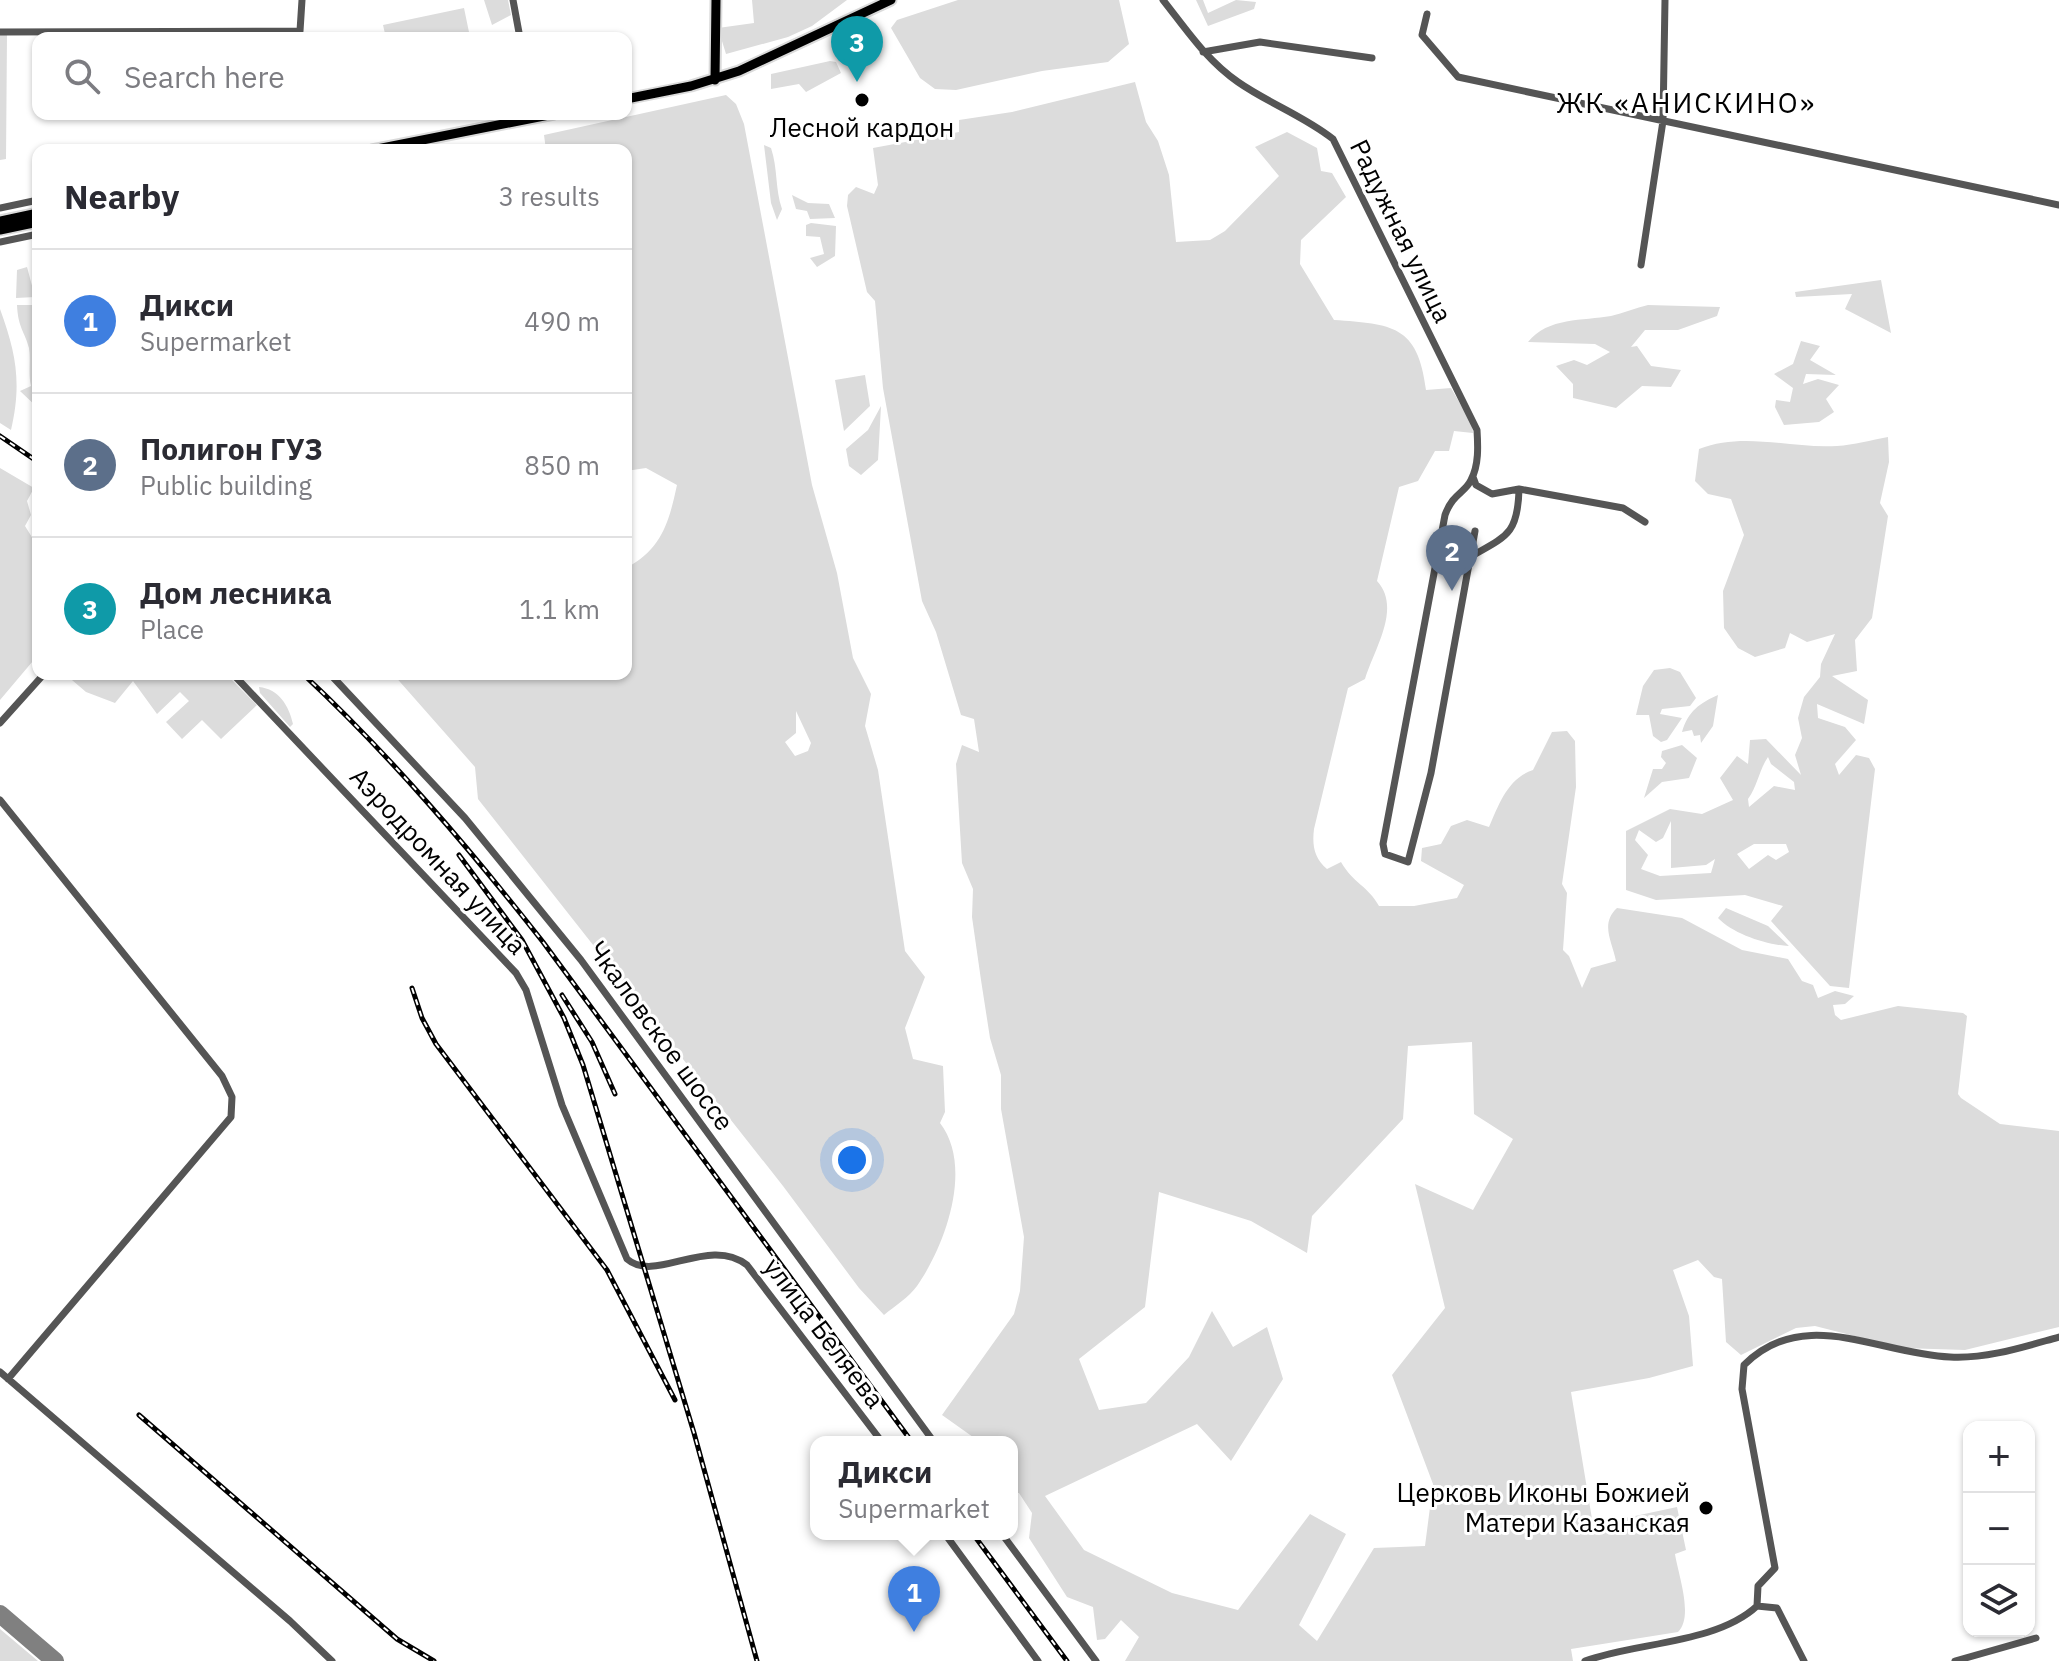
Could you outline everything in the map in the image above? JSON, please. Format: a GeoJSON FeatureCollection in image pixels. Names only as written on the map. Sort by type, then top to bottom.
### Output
{"type":"FeatureCollection","features":[{"type":"Feature","properties":{"kind":"main road"},"geometry":{"type":"LineString","coordinates":[[715,80],[716,0]]}},
{"type":"Feature","properties":{"kind":"main road"},"geometry":{"type":"LineString","coordinates":[[632,98],[715,80],[772,57],[891,0]]}},
{"type":"Feature","properties":{"kind":"main road"},"geometry":{"type":"LineString","coordinates":[[401,144],[516,120]]}},
{"type":"Feature","properties":{"kind":"main road"},"geometry":{"type":"LineString","coordinates":[[0,221],[32,214]]}},
{"type":"Feature","properties":{"kind":"main road"},"geometry":{"type":"LineString","coordinates":[[0,230],[32,223]]}},
{"type":"Feature","properties":{"kind":"street"},"geometry":{"type":"LineString","coordinates":[[0,32],[300,31],[302,0]]}},
{"type":"Feature","properties":{"kind":"street"},"geometry":{"type":"LineString","coordinates":[[513,0],[519,32]]}},
{"type":"Feature","properties":{"kind":"street","name":"Радужная улица"},"geometry":{"type":"LineString","coordinates":[[1163,0],[1203,52],[1238,82],[1333,139],[1477,430],[1478,453],[1472,475]]}},
{"type":"Feature","properties":{"kind":"street"},"geometry":{"type":"LineString","coordinates":[[1641,265],[1663,121],[1665,0]]}},
{"type":"Feature","properties":{"kind":"street"},"geometry":{"type":"LineString","coordinates":[[1427,14],[1422,35],[1458,77],[2059,205]]}},
{"type":"Feature","properties":{"kind":"street"},"geometry":{"type":"LineString","coordinates":[[1203,52],[1260,42],[1372,58]]}},
{"type":"Feature","properties":{"kind":"street"},"geometry":{"type":"LineString","coordinates":[[0,208],[32,201]]}},
{"type":"Feature","properties":{"kind":"street"},"geometry":{"type":"LineString","coordinates":[[0,242],[32,235]]}},
{"type":"Feature","properties":{"kind":"street"},"geometry":{"type":"LineString","coordinates":[[1472,475],[1476,485],[1492,494],[1519,489],[1623,508],[1645,522]]}},
{"type":"Feature","properties":{"kind":"street"},"geometry":{"type":"LineString","coordinates":[[1472,475],[1471,482],[1451,498],[1445,515],[1383,844],[1385,854],[1408,862],[1431,773],[1475,531]]}},
{"type":"Feature","properties":{"kind":"street"},"geometry":{"type":"LineString","coordinates":[[1470,557],[1510,534],[1518,515],[1519,489]]}},
{"type":"Feature","properties":{"kind":"street"},"geometry":{"type":"LineString","coordinates":[[0,723],[39,680]]}},
{"type":"Feature","properties":{"kind":"street","name":"Аэродромная улица"},"geometry":{"type":"LineString","coordinates":[[239,680],[516,973],[526,990],[562,1105],[618,1245],[632,1263],[650,1266],[703,1255],[730,1255]]}},
{"type":"Feature","properties":{"kind":"street","name":"Чкаловское шоссе"},"geometry":{"type":"LineString","coordinates":[[336,680],[465,818],[581,960],[930,1436]]}},
{"type":"Feature","properties":{"kind":"street"},"geometry":{"type":"LineString","coordinates":[[0,800],[222,1076],[232,1097],[231,1117],[8,1379]]}},
{"type":"Feature","properties":{"kind":"street","name":"улица Беляева"},"geometry":{"type":"LineString","coordinates":[[730,1255],[747,1265],[877,1436]]}},
{"type":"Feature","properties":{"kind":"street"},"geometry":{"type":"LineString","coordinates":[[1757,1606],[1758,1586],[1775,1568],[1742,1389],[1744,1365],[1758,1350],[1815,1332],[1908,1352],[1970,1357],[2059,1337]]}},
{"type":"Feature","properties":{"kind":"street"},"geometry":{"type":"LineString","coordinates":[[0,1372],[332,1661]]}},
{"type":"Feature","properties":{"kind":"street"},"geometry":{"type":"LineString","coordinates":[[949,1540],[1038,1661]]}},
{"type":"Feature","properties":{"kind":"street"},"geometry":{"type":"LineString","coordinates":[[1006,1540],[1096,1661]]}},
{"type":"Feature","properties":{"kind":"street"},"geometry":{"type":"LineString","coordinates":[[1586,1660],[1701,1632],[1743,1617],[1757,1606],[1777,1608],[1804,1661]]}},
{"type":"Feature","properties":{"kind":"street"},"geometry":{"type":"LineString","coordinates":[[1955,1661],[2036,1638]]}},
{"type":"Feature","properties":{"kind":"shaded area"},"geometry":{"type":"Polygon","coordinates":[[[484,0],[508,0],[511,15],[492,25],[484,0]]]}},
{"type":"Feature","properties":{"kind":"shaded area"},"geometry":{"type":"Polygon","coordinates":[[[752,0],[847,0],[812,26],[788,37],[726,54],[718,28],[754,23],[752,0]]]}},
{"type":"Feature","properties":{"kind":"shaded area"},"geometry":{"type":"Polygon","coordinates":[[[958,0],[1119,0],[1129,44],[1108,62],[1042,71],[956,90],[935,89],[920,78],[891,28],[897,20],[958,0]]]}},
{"type":"Feature","properties":{"kind":"shaded area"},"geometry":{"type":"Polygon","coordinates":[[[1196,0],[1203,0],[1208,13],[1236,0],[1256,2],[1254,9],[1208,26],[1196,0]]]}},
{"type":"Feature","properties":{"kind":"shaded area"},"geometry":{"type":"Polygon","coordinates":[[[464,8],[469,32],[385,32],[383,25],[464,8]]]}},
{"type":"Feature","properties":{"kind":"shaded area"},"geometry":{"type":"Polygon","coordinates":[[[0,35],[7,35],[6,159],[0,160],[0,35]]]}},
{"type":"Feature","properties":{"kind":"shaded area"},"geometry":{"type":"Polygon","coordinates":[[[836,62],[841,73],[806,92],[799,84],[771,89],[771,74],[836,62]]]}},
{"type":"Feature","properties":{"kind":"shaded area"},"geometry":{"type":"Polygon","coordinates":[[[1135,82],[1146,122],[1158,141],[1169,175],[1176,242],[1210,240],[1225,231],[1279,176],[1255,147],[1287,132],[1317,148],[1321,171],[1332,173],[1346,197],[1301,240],[1300,264],[1334,320],[1372,323],[1399,332],[1409,340],[1422,368],[1426,390],[1451,388],[1472,424],[1473,433],[1454,431],[1449,451],[1435,451],[1418,481],[1399,487],[1377,581],[1387,603],[1384,629],[1365,679],[1348,688],[1314,829],[1315,851],[1327,869],[1341,862],[1379,906],[1414,906],[1457,898],[1464,885],[1421,861],[1422,848],[1441,844],[1451,826],[1467,820],[1489,827],[1505,793],[1517,779],[1533,770],[1552,732],[1567,731],[1575,741],[1576,787],[1562,884],[1567,893],[1563,950],[1569,956],[1582,988],[1591,968],[1616,961],[1608,927],[1617,908],[1682,918],[1742,950],[1788,959],[1802,981],[1813,985],[1818,998],[1835,991],[1854,996],[1845,1004],[1833,1005],[1835,1015],[1841,1020],[1898,1006],[1963,1013],[1967,1016],[1958,1094],[1961,1098],[2000,1124],[2059,1131],[2059,1327],[1965,1350],[1902,1348],[1815,1326],[1796,1328],[1741,1355],[1726,1342],[1722,1279],[1714,1277],[1698,1260],[1673,1270],[1689,1316],[1693,1366],[1649,1378],[1571,1392],[1593,1525],[1677,1507],[1686,1550],[1675,1554],[1685,1606],[1683,1625],[1678,1632],[1571,1649],[1573,1661],[1125,1661],[1139,1637],[1121,1620],[1105,1639],[1097,1640],[1093,1607],[1067,1597],[1029,1538],[1032,1513],[1018,1493],[1018,1436],[972,1436],[942,1415],[1014,1314],[1020,1291],[1024,1237],[1001,1109],[1001,1075],[990,1038],[981,980],[972,917],[973,889],[962,863],[956,764],[962,745],[979,752],[974,719],[961,715],[936,632],[922,601],[883,388],[875,301],[867,292],[847,206],[848,195],[856,187],[874,194],[878,185],[873,148],[959,132],[959,120],[1012,112],[1135,82]],[[1472,1042],[1408,1046],[1403,1119],[1312,1216],[1307,1253],[1251,1221],[1159,1192],[1145,1307],[1079,1359],[1099,1410],[1146,1403],[1189,1357],[1212,1311],[1233,1347],[1267,1327],[1283,1379],[1231,1461],[1197,1424],[1045,1496],[1084,1550],[1172,1593],[1238,1610],[1310,1514],[1346,1534],[1299,1625],[1317,1641],[1374,1548],[1425,1546],[1433,1484],[1392,1375],[1445,1308],[1415,1184],[1473,1210],[1513,1139],[1474,1114],[1472,1042]]]}},
{"type":"Feature","properties":{"kind":"shaded area"},"geometry":{"type":"Polygon","coordinates":[[[726,95],[736,104],[744,124],[812,485],[837,573],[853,658],[871,694],[865,726],[878,770],[905,951],[925,977],[905,1028],[913,1059],[943,1066],[945,1112],[940,1123],[950,1141],[955,1161],[952,1206],[937,1250],[914,1290],[884,1315],[859,1288],[783,1186],[478,799],[475,767],[398,680],[632,680],[632,564],[648,552],[662,533],[677,485],[646,468],[632,470],[632,144],[545,144],[544,135],[612,120],[632,120],[632,116],[726,95]],[[796,711],[796,733],[785,742],[795,756],[808,751],[811,743],[796,711]]]}},
{"type":"Feature","properties":{"kind":"shaded area"},"geometry":{"type":"Polygon","coordinates":[[[764,145],[771,148],[775,164],[782,209],[777,220],[771,203],[764,145]]]}},
{"type":"Feature","properties":{"kind":"shaded area"},"geometry":{"type":"Polygon","coordinates":[[[792,195],[808,203],[829,204],[835,218],[810,219],[807,211],[796,209],[792,195]]]}},
{"type":"Feature","properties":{"kind":"shaded area"},"geometry":{"type":"Polygon","coordinates":[[[806,225],[836,226],[835,256],[817,267],[810,258],[824,254],[820,237],[806,236],[806,225]]]}},
{"type":"Feature","properties":{"kind":"shaded area"},"geometry":{"type":"Polygon","coordinates":[[[27,267],[32,297],[16,298],[17,270],[27,267]]]}},
{"type":"Feature","properties":{"kind":"shaded area"},"geometry":{"type":"Polygon","coordinates":[[[1881,280],[1891,333],[1845,309],[1852,294],[1796,297],[1795,292],[1881,280]]]}},
{"type":"Feature","properties":{"kind":"shaded area"},"geometry":{"type":"Polygon","coordinates":[[[17,305],[32,305],[32,402],[20,391],[31,386],[29,348],[17,305]]]}},
{"type":"Feature","properties":{"kind":"shaded area"},"geometry":{"type":"Polygon","coordinates":[[[1648,305],[1720,307],[1717,316],[1678,330],[1645,330],[1631,347],[1637,346],[1651,366],[1681,370],[1671,387],[1642,386],[1616,408],[1573,398],[1573,384],[1556,366],[1574,360],[1587,365],[1610,352],[1595,344],[1528,342],[1545,328],[1556,324],[1611,316],[1648,305]]]}},
{"type":"Feature","properties":{"kind":"shaded area"},"geometry":{"type":"Polygon","coordinates":[[[0,309],[16,368],[11,430],[0,423],[0,309]]]}},
{"type":"Feature","properties":{"kind":"shaded area"},"geometry":{"type":"Polygon","coordinates":[[[1801,341],[1820,346],[1810,360],[1836,375],[1806,374],[1803,384],[1818,379],[1839,385],[1826,399],[1834,412],[1819,422],[1784,425],[1775,407],[1776,400],[1790,402],[1793,388],[1774,374],[1793,364],[1801,341]]]}},
{"type":"Feature","properties":{"kind":"shaded area"},"geometry":{"type":"Polygon","coordinates":[[[865,375],[870,406],[844,431],[835,380],[865,375]]]}},
{"type":"Feature","properties":{"kind":"shaded area"},"geometry":{"type":"Polygon","coordinates":[[[881,406],[878,460],[861,475],[849,466],[846,449],[868,430],[881,406]]]}},
{"type":"Feature","properties":{"kind":"shaded area"},"geometry":{"type":"Polygon","coordinates":[[[1888,437],[1889,462],[1880,503],[1888,516],[1872,618],[1855,640],[1857,671],[1832,676],[1868,700],[1864,724],[1817,704],[1818,718],[1845,727],[1856,740],[1835,764],[1839,775],[1856,755],[1869,758],[1875,769],[1849,988],[1830,986],[1771,921],[1783,906],[1745,895],[1656,900],[1626,890],[1626,831],[1670,809],[1702,814],[1733,800],[1720,778],[1737,756],[1748,764],[1750,740],[1766,739],[1801,775],[1795,755],[1802,738],[1798,718],[1804,697],[1820,677],[1821,664],[1835,634],[1807,642],[1790,633],[1785,648],[1755,657],[1738,648],[1724,628],[1723,591],[1744,535],[1731,499],[1708,494],[1695,481],[1699,449],[1733,441],[1837,446],[1888,437]],[[1768,757],[1748,799],[1749,807],[1774,786],[1795,790],[1794,782],[1771,764],[1768,757]],[[1671,821],[1663,838],[1656,842],[1639,830],[1635,840],[1648,855],[1641,869],[1660,876],[1711,873],[1715,859],[1706,865],[1671,868],[1671,821]],[[1754,844],[1737,854],[1749,869],[1768,855],[1776,860],[1789,852],[1786,844],[1754,844]]]}},
{"type":"Feature","properties":{"kind":"shaded area"},"geometry":{"type":"Polygon","coordinates":[[[0,468],[32,487],[27,501],[31,515],[25,526],[32,537],[32,662],[0,700],[0,468]]]}},
{"type":"Feature","properties":{"kind":"shaded area"},"geometry":{"type":"Polygon","coordinates":[[[1670,668],[1680,672],[1696,698],[1690,706],[1662,709],[1660,714],[1682,718],[1667,740],[1661,742],[1653,736],[1649,715],[1636,715],[1643,686],[1654,670],[1670,668]]]}},
{"type":"Feature","properties":{"kind":"shaded area"},"geometry":{"type":"Polygon","coordinates":[[[72,680],[232,680],[257,705],[221,739],[202,720],[182,739],[166,722],[189,701],[180,692],[157,714],[133,681],[115,703],[86,692],[72,680]]]}},
{"type":"Feature","properties":{"kind":"shaded area"},"geometry":{"type":"Polygon","coordinates":[[[259,687],[272,691],[286,705],[293,724],[290,727],[260,693],[259,687]]]}},
{"type":"Feature","properties":{"kind":"shaded area"},"geometry":{"type":"Polygon","coordinates":[[[1718,695],[1713,726],[1701,743],[1700,735],[1694,736],[1692,730],[1682,732],[1696,709],[1718,695]]]}},
{"type":"Feature","properties":{"kind":"shaded area"},"geometry":{"type":"Polygon","coordinates":[[[1682,745],[1697,758],[1689,778],[1662,782],[1644,798],[1653,769],[1662,769],[1666,763],[1661,757],[1662,751],[1682,745]]]}},
{"type":"Feature","properties":{"kind":"shaded area"},"geometry":{"type":"Polygon","coordinates":[[[1726,908],[1768,926],[1789,946],[1761,941],[1732,929],[1718,918],[1726,908]]]}},
{"type":"Feature","properties":{"kind":"shaded area"},"geometry":{"type":"Polygon","coordinates":[[[0,1629],[38,1661],[0,1661],[0,1629]]]}},
{"type":"Feature","properties":{"kind":"taxiway"},"geometry":{"type":"LineString","coordinates":[[0,1614],[55,1661]]}},
{"type":"Feature","properties":{"kind":"railway"},"geometry":{"type":"LineString","coordinates":[[0,436],[32,458]]}},
{"type":"Feature","properties":{"kind":"railway"},"geometry":{"type":"LineString","coordinates":[[309,680],[428,804],[543,942],[908,1436]]}},
{"type":"Feature","properties":{"kind":"railway"},"geometry":{"type":"LineString","coordinates":[[459,855],[522,940],[564,1018],[583,1065],[694,1433],[757,1661]]}},
{"type":"Feature","properties":{"kind":"railway"},"geometry":{"type":"LineString","coordinates":[[412,988],[422,1018],[436,1044],[607,1270],[675,1400]]}},
{"type":"Feature","properties":{"kind":"railway"},"geometry":{"type":"LineString","coordinates":[[562,995],[592,1042],[615,1094]]}},
{"type":"Feature","properties":{"kind":"railway"},"geometry":{"type":"LineString","coordinates":[[139,1415],[397,1639],[434,1661]]}},
{"type":"Feature","properties":{"kind":"railway"},"geometry":{"type":"LineString","coordinates":[[977,1540],[1067,1661]]}},
{"type":"Feature","properties":{"kind":"place","name":"Дом лесника"},"geometry":{"type":"Point","coordinates":[857,82]}},
{"type":"Feature","properties":{"kind":"place","name":"Лесной кардон"},"geometry":{"type":"Point","coordinates":[862,100]}},
{"type":"Feature","properties":{"kind":"place","name":"Полигон ГУЗ"},"geometry":{"type":"Point","coordinates":[1452,591]}},
{"type":"Feature","properties":{"kind":"place","name":"Церковь Иконы Божией Матери Казанская"},"geometry":{"type":"Point","coordinates":[1706,1508]}},
{"type":"Feature","properties":{"kind":"place","name":"Дикси"},"geometry":{"type":"Point","coordinates":[914,1632]}},
{"type":"Feature","properties":{"kind":"district","name":"ЖК «АНИСКИНО»"},"geometry":{"type":"Point","coordinates":[1686,103]}}]}
